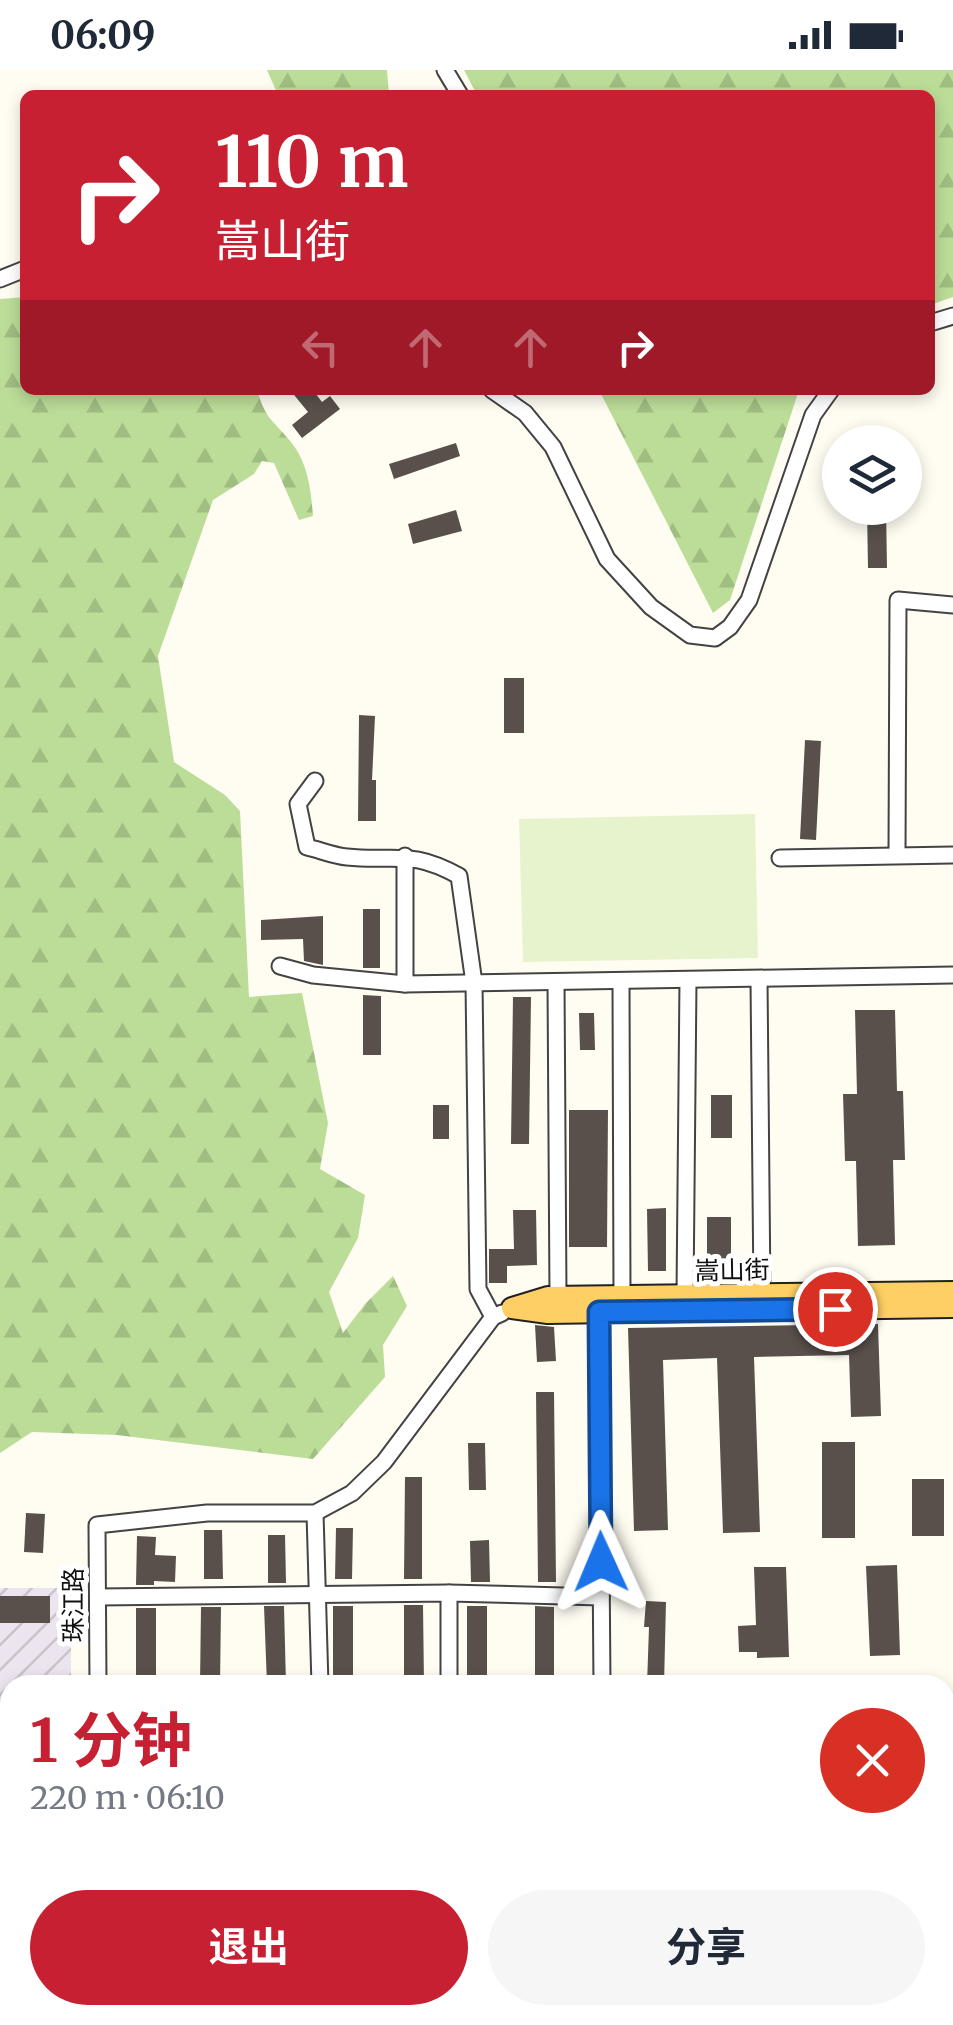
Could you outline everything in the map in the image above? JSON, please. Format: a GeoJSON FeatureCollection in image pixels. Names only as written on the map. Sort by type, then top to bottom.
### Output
{"type":"FeatureCollection","features":[{"type":"Feature","properties":{"kind":"main road","name":"嵩山街"},"geometry":{"type":"LineString","coordinates":[[512,1308],[548,1313],[622,1296],[953,1292]]}},
{"type":"Feature","properties":{"kind":"main road","name":"嵩山街"},"geometry":{"type":"LineString","coordinates":[[512,1308],[558,1297],[599,1304],[953,1307]]}},
{"type":"Feature","properties":{"kind":"street"},"geometry":{"type":"LineString","coordinates":[[499,395],[526,414],[553,447],[607,558],[651,608],[690,634],[715,638],[730,627],[749,600],[813,415],[827,395]]}},
{"type":"Feature","properties":{"kind":"street"},"geometry":{"type":"LineString","coordinates":[[897,855],[898,600],[953,605]]}},
{"type":"Feature","properties":{"kind":"street"},"geometry":{"type":"LineString","coordinates":[[315,781],[298,804],[307,847],[346,857],[405,856],[436,863],[459,876],[474,983],[478,1288],[493,1318],[384,1462],[352,1494],[316,1513],[320,1675]]}},
{"type":"Feature","properties":{"kind":"street"},"geometry":{"type":"LineString","coordinates":[[780,858],[953,855]]}},
{"type":"Feature","properties":{"kind":"street"},"geometry":{"type":"LineString","coordinates":[[405,856],[405,984]]}},
{"type":"Feature","properties":{"kind":"street"},"geometry":{"type":"LineString","coordinates":[[280,966],[314,974],[405,984],[953,974]]}},
{"type":"Feature","properties":{"kind":"street"},"geometry":{"type":"LineString","coordinates":[[759,979],[762,1294]]}},
{"type":"Feature","properties":{"kind":"street"},"geometry":{"type":"LineString","coordinates":[[685,1295],[688,980]]}},
{"type":"Feature","properties":{"kind":"street"},"geometry":{"type":"LineString","coordinates":[[621,981],[622,1296]]}},
{"type":"Feature","properties":{"kind":"street"},"geometry":{"type":"LineString","coordinates":[[556,982],[558,1297]]}},
{"type":"Feature","properties":{"kind":"street"},"geometry":{"type":"LineString","coordinates":[[599,1304],[602,1675]]}},
{"type":"Feature","properties":{"kind":"street","name":"嵩山街"},"geometry":{"type":"LineString","coordinates":[[493,1318],[512,1308]]}},
{"type":"Feature","properties":{"kind":"street","name":"珠江路"},"geometry":{"type":"LineString","coordinates":[[98,1675],[98,1525],[207,1513],[316,1513]]}},
{"type":"Feature","properties":{"kind":"street"},"geometry":{"type":"LineString","coordinates":[[98,1596],[449,1593],[601,1597]]}},
{"type":"Feature","properties":{"kind":"street"},"geometry":{"type":"LineString","coordinates":[[449,1593],[449,1675]]}},
{"type":"Feature","properties":{"kind":"shaded area"},"geometry":{"type":"Polygon","coordinates":[[[0,1588],[71,1588],[71,1675],[0,1675],[0,1588]]]}},
{"type":"Feature","properties":{"kind":"green space"},"geometry":{"type":"Polygon","coordinates":[[[267,70],[387,70],[389,90],[276,90],[267,70]]]}},
{"type":"Feature","properties":{"kind":"green space"},"geometry":{"type":"Polygon","coordinates":[[[464,70],[953,70],[953,297],[935,303],[935,90],[474,90],[464,70]]]}},
{"type":"Feature","properties":{"kind":"green space"},"geometry":{"type":"Polygon","coordinates":[[[20,297],[20,395],[258,395],[267,414],[297,450],[308,477],[313,516],[299,520],[274,463],[262,461],[254,474],[213,500],[158,656],[174,762],[225,795],[240,811],[249,997],[302,993],[328,1123],[320,1169],[365,1195],[358,1238],[329,1292],[343,1333],[393,1276],[407,1306],[383,1345],[385,1377],[313,1459],[117,1435],[32,1432],[0,1453],[0,299],[20,297]]]}},
{"type":"Feature","properties":{"kind":"green space"},"geometry":{"type":"Polygon","coordinates":[[[602,395],[797,395],[730,600],[713,613],[602,395]]]}},
{"type":"Feature","properties":{"kind":"green space"},"geometry":{"type":"Polygon","coordinates":[[[755,814],[758,958],[523,962],[519,819],[755,814]]]}},
{"type":"Feature","properties":{"kind":"building"},"geometry":{"type":"Polygon","coordinates":[[[294,395],[317,395],[322,402],[330,396],[340,409],[302,438],[292,425],[308,412],[294,395]]]}},
{"type":"Feature","properties":{"kind":"building"},"geometry":{"type":"Polygon","coordinates":[[[456,443],[460,456],[394,479],[389,464],[456,443]]]}},
{"type":"Feature","properties":{"kind":"building"},"geometry":{"type":"Polygon","coordinates":[[[456,510],[462,531],[413,544],[408,524],[456,510]]]}},
{"type":"Feature","properties":{"kind":"building"},"geometry":{"type":"Polygon","coordinates":[[[867,525],[886,525],[887,568],[868,568],[867,525]]]}},
{"type":"Feature","properties":{"kind":"building"},"geometry":{"type":"Polygon","coordinates":[[[504,678],[524,678],[524,733],[504,733],[504,678]]]}},
{"type":"Feature","properties":{"kind":"building"},"geometry":{"type":"Polygon","coordinates":[[[359,715],[375,716],[372,780],[376,780],[376,821],[358,821],[359,715]]]}},
{"type":"Feature","properties":{"kind":"building"},"geometry":{"type":"Polygon","coordinates":[[[805,740],[821,741],[816,840],[800,839],[805,740]]]}},
{"type":"Feature","properties":{"kind":"building"},"geometry":{"type":"Polygon","coordinates":[[[363,909],[380,909],[380,968],[363,968],[363,909]]]}},
{"type":"Feature","properties":{"kind":"building"},"geometry":{"type":"Polygon","coordinates":[[[323,916],[323,965],[304,961],[303,939],[261,940],[261,920],[323,916]]]}},
{"type":"Feature","properties":{"kind":"building"},"geometry":{"type":"Polygon","coordinates":[[[363,995],[381,996],[381,1055],[363,1055],[363,995]]]}},
{"type":"Feature","properties":{"kind":"building"},"geometry":{"type":"Polygon","coordinates":[[[513,997],[531,997],[529,1144],[511,1144],[513,997]]]}},
{"type":"Feature","properties":{"kind":"building"},"geometry":{"type":"Polygon","coordinates":[[[855,1010],[895,1010],[897,1091],[903,1091],[905,1160],[893,1160],[895,1245],[858,1246],[856,1161],[845,1161],[843,1094],[857,1094],[855,1010]]]}},
{"type":"Feature","properties":{"kind":"building"},"geometry":{"type":"Polygon","coordinates":[[[579,1013],[594,1013],[595,1050],[580,1050],[579,1013]]]}},
{"type":"Feature","properties":{"kind":"building"},"geometry":{"type":"Polygon","coordinates":[[[711,1095],[732,1095],[732,1138],[711,1138],[711,1095]]]}},
{"type":"Feature","properties":{"kind":"building"},"geometry":{"type":"Polygon","coordinates":[[[433,1105],[449,1105],[449,1139],[433,1139],[433,1105]]]}},
{"type":"Feature","properties":{"kind":"building"},"geometry":{"type":"Polygon","coordinates":[[[569,1110],[608,1110],[607,1247],[569,1247],[569,1110]]]}},
{"type":"Feature","properties":{"kind":"building"},"geometry":{"type":"Polygon","coordinates":[[[666,1208],[666,1271],[648,1271],[647,1209],[666,1208]]]}},
{"type":"Feature","properties":{"kind":"building"},"geometry":{"type":"Polygon","coordinates":[[[513,1210],[536,1210],[537,1265],[507,1266],[507,1283],[489,1283],[489,1249],[514,1249],[513,1210]]]}},
{"type":"Feature","properties":{"kind":"building"},"geometry":{"type":"Polygon","coordinates":[[[707,1217],[731,1217],[731,1278],[707,1278],[707,1217]]]}},
{"type":"Feature","properties":{"kind":"building"},"geometry":{"type":"Polygon","coordinates":[[[878,1324],[881,1416],[851,1417],[849,1355],[754,1357],[760,1532],[723,1533],[717,1358],[663,1360],[668,1530],[634,1531],[628,1328],[878,1324]]]}},
{"type":"Feature","properties":{"kind":"building"},"geometry":{"type":"Polygon","coordinates":[[[535,1325],[554,1327],[556,1361],[537,1362],[535,1325]]]}},
{"type":"Feature","properties":{"kind":"building"},"geometry":{"type":"Polygon","coordinates":[[[536,1392],[554,1392],[556,1582],[538,1582],[536,1392]]]}},
{"type":"Feature","properties":{"kind":"building"},"geometry":{"type":"Polygon","coordinates":[[[822,1442],[855,1442],[855,1538],[822,1538],[822,1442]]]}},
{"type":"Feature","properties":{"kind":"building"},"geometry":{"type":"Polygon","coordinates":[[[468,1443],[485,1443],[486,1490],[469,1490],[468,1443]]]}},
{"type":"Feature","properties":{"kind":"building"},"geometry":{"type":"Polygon","coordinates":[[[405,1477],[422,1477],[422,1579],[404,1579],[405,1477]]]}},
{"type":"Feature","properties":{"kind":"building"},"geometry":{"type":"Polygon","coordinates":[[[912,1479],[944,1479],[944,1536],[912,1536],[912,1479]]]}},
{"type":"Feature","properties":{"kind":"building"},"geometry":{"type":"Polygon","coordinates":[[[26,1513],[45,1514],[43,1553],[24,1552],[26,1513]]]}},
{"type":"Feature","properties":{"kind":"building"},"geometry":{"type":"Polygon","coordinates":[[[336,1528],[353,1528],[352,1579],[335,1579],[336,1528]]]}},
{"type":"Feature","properties":{"kind":"building"},"geometry":{"type":"Polygon","coordinates":[[[204,1530],[222,1530],[223,1579],[204,1579],[204,1530]]]}},
{"type":"Feature","properties":{"kind":"building"},"geometry":{"type":"Polygon","coordinates":[[[268,1535],[285,1535],[286,1583],[268,1583],[268,1535]]]}},
{"type":"Feature","properties":{"kind":"building"},"geometry":{"type":"Polygon","coordinates":[[[137,1536],[156,1537],[155,1555],[176,1556],[175,1582],[136,1585],[137,1536]]]}},
{"type":"Feature","properties":{"kind":"building"},"geometry":{"type":"Polygon","coordinates":[[[489,1540],[490,1582],[471,1582],[470,1541],[489,1540]]]}},
{"type":"Feature","properties":{"kind":"building"},"geometry":{"type":"Polygon","coordinates":[[[897,1565],[900,1655],[870,1656],[866,1566],[897,1565]]]}},
{"type":"Feature","properties":{"kind":"building"},"geometry":{"type":"Polygon","coordinates":[[[754,1567],[786,1567],[789,1657],[757,1658],[757,1652],[739,1652],[738,1626],[756,1625],[754,1567]]]}},
{"type":"Feature","properties":{"kind":"building"},"geometry":{"type":"Polygon","coordinates":[[[0,1596],[50,1596],[50,1623],[0,1623],[0,1596]]]}},
{"type":"Feature","properties":{"kind":"building"},"geometry":{"type":"Polygon","coordinates":[[[646,1601],[666,1602],[664,1675],[647,1675],[649,1627],[644,1627],[646,1601]]]}},
{"type":"Feature","properties":{"kind":"building"},"geometry":{"type":"Polygon","coordinates":[[[404,1605],[423,1605],[424,1675],[404,1675],[404,1605]]]}},
{"type":"Feature","properties":{"kind":"building"},"geometry":{"type":"Polygon","coordinates":[[[264,1606],[284,1606],[286,1675],[267,1675],[264,1606]]]}},
{"type":"Feature","properties":{"kind":"building"},"geometry":{"type":"Polygon","coordinates":[[[333,1606],[353,1606],[353,1675],[333,1675],[333,1606]]]}},
{"type":"Feature","properties":{"kind":"building"},"geometry":{"type":"Polygon","coordinates":[[[467,1606],[487,1606],[487,1675],[467,1675],[467,1606]]]}},
{"type":"Feature","properties":{"kind":"building"},"geometry":{"type":"Polygon","coordinates":[[[535,1606],[554,1607],[554,1675],[535,1675],[535,1606]]]}},
{"type":"Feature","properties":{"kind":"building"},"geometry":{"type":"Polygon","coordinates":[[[201,1607],[221,1607],[220,1675],[200,1675],[201,1607]]]}},
{"type":"Feature","properties":{"kind":"building"},"geometry":{"type":"Polygon","coordinates":[[[136,1608],[156,1608],[156,1675],[136,1675],[136,1608]]]}},
{"type":"Feature","properties":{"kind":"route"},"geometry":{"type":"LineString","coordinates":[[601,1562],[599,1312],[835,1309]]}}]}
